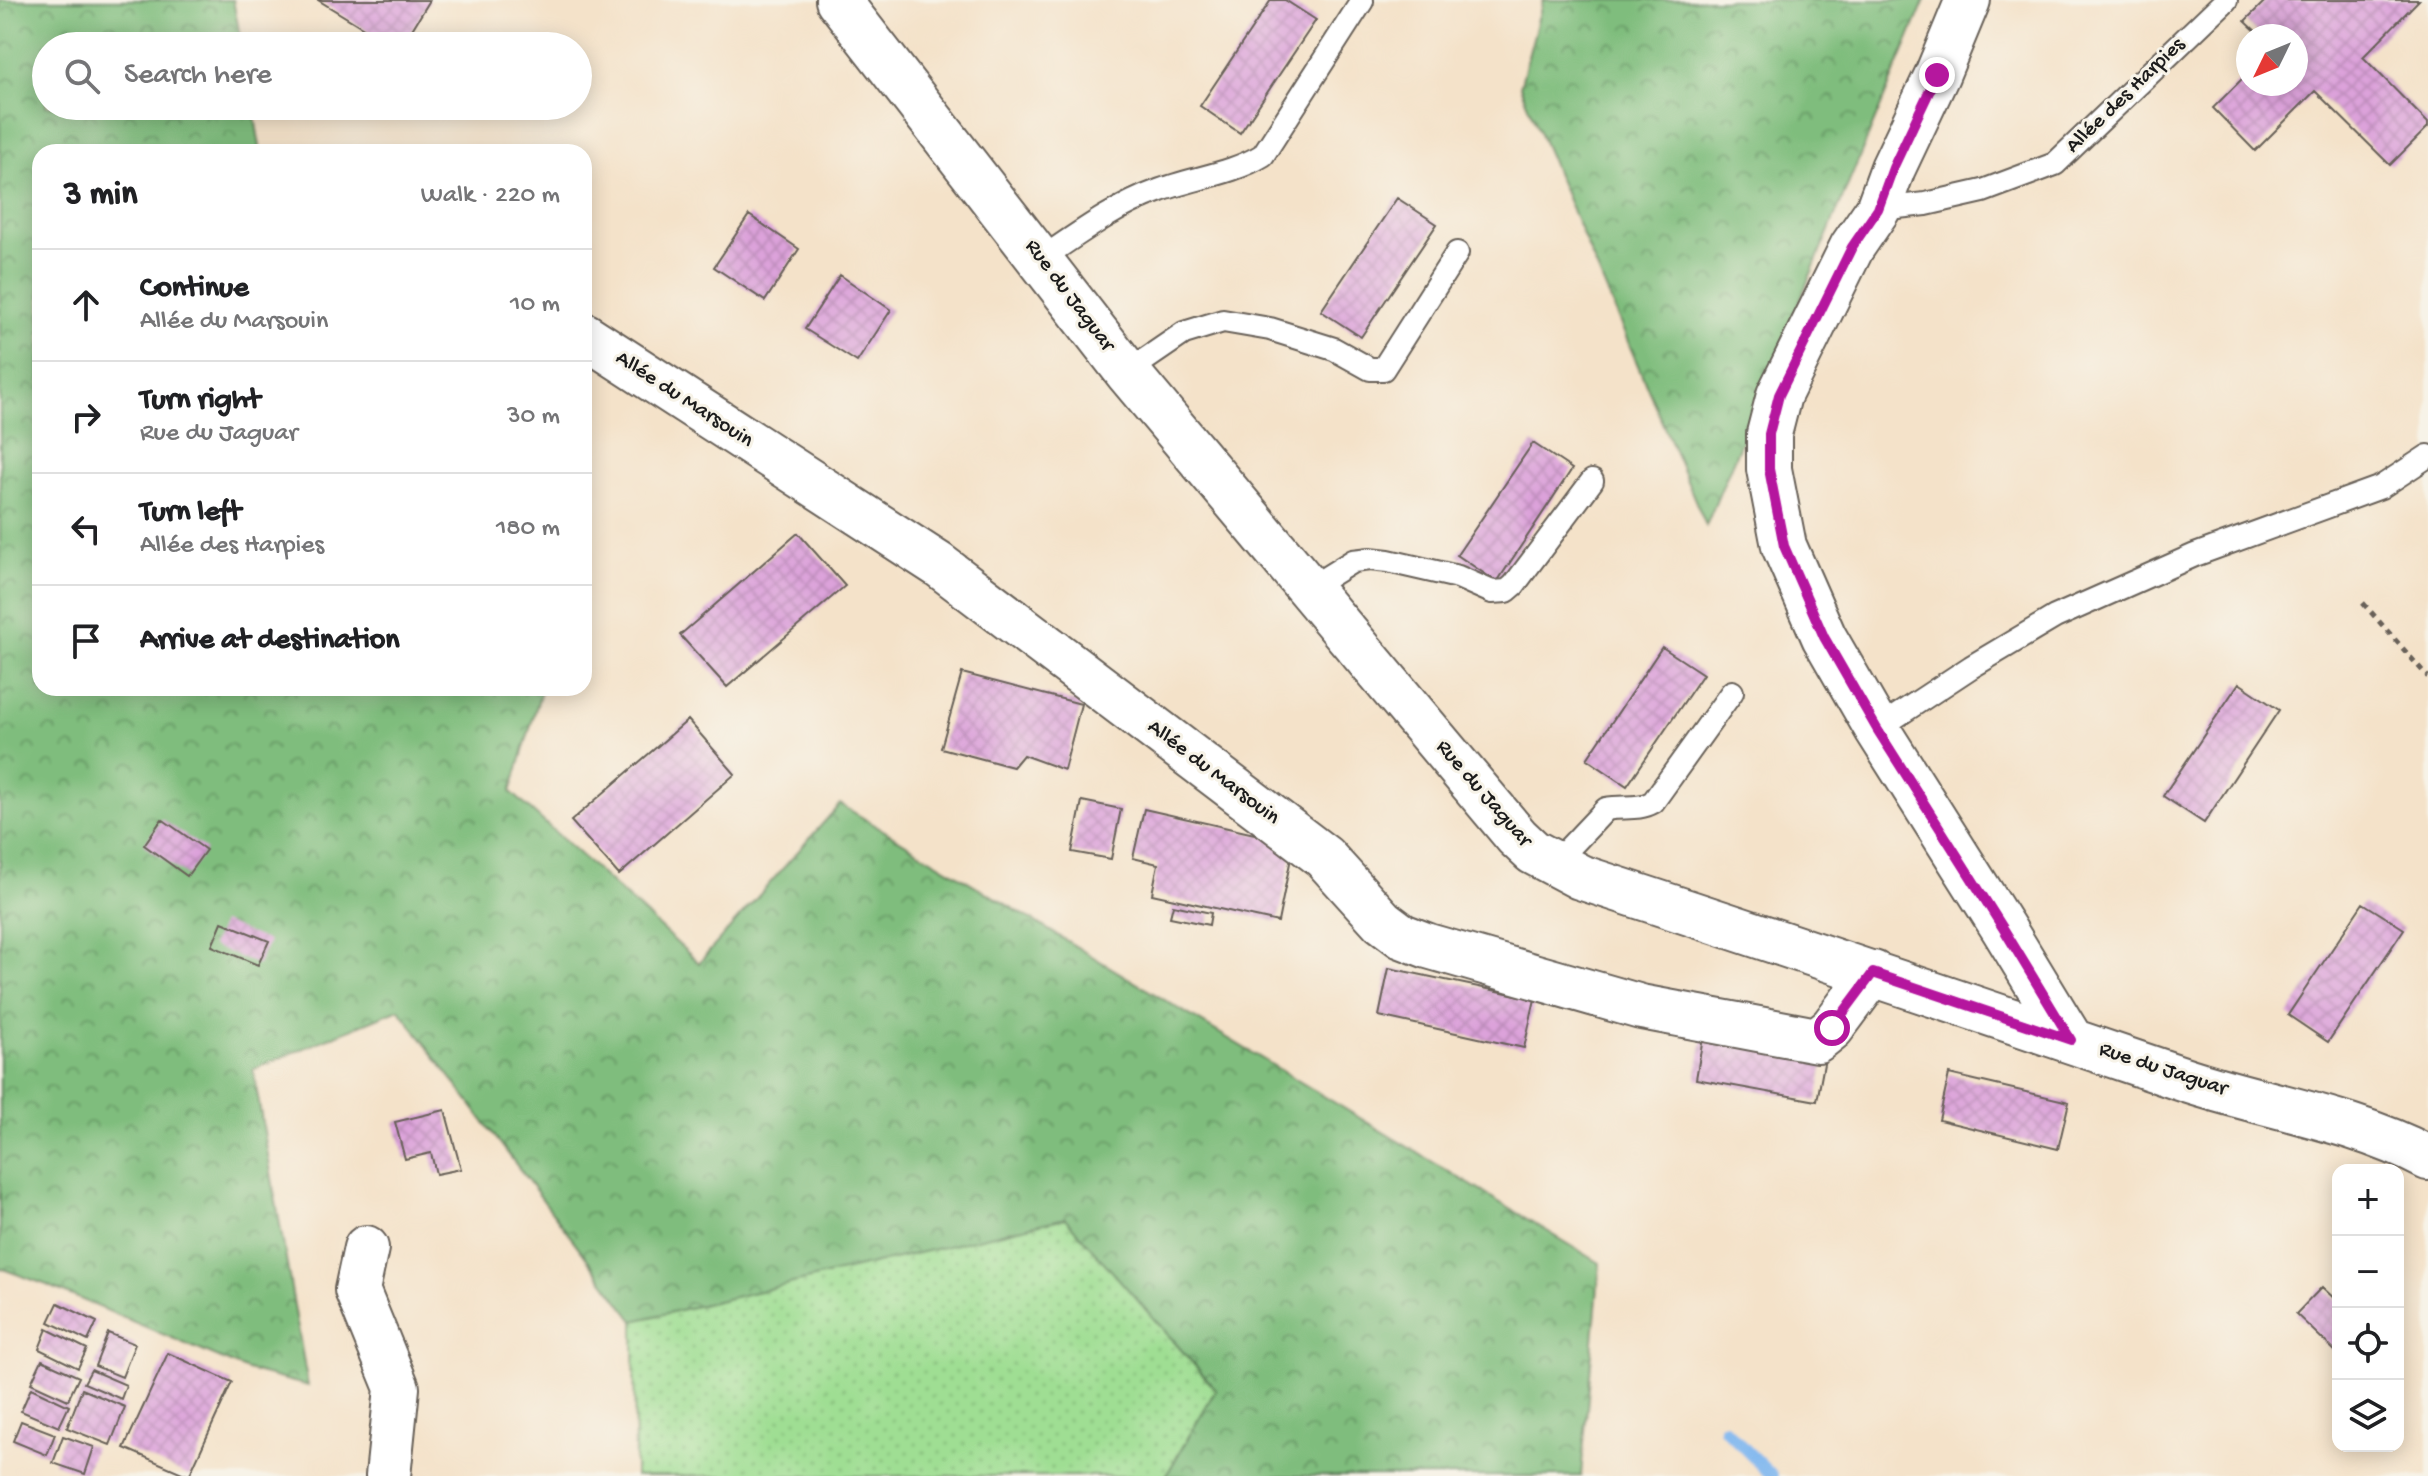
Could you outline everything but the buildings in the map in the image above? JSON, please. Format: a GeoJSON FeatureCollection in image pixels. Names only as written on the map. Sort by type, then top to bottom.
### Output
{"type":"FeatureCollection","features":[{"type":"Feature","properties":{"kind":"street","name":"Rue du Jaguar"},"geometry":{"type":"LineString","coordinates":[[838,0],[1127,372],[1517,837],[1533,852],[1580,877],[2184,1079],[2350,1125],[2397,1142],[2428,1158]]}},
{"type":"Feature","properties":{"kind":"street"},"geometry":{"type":"LineString","coordinates":[[1968,0],[1893,168],[1878,209],[1852,247],[1779,395],[1769,434],[1769,458],[1784,546],[1824,637],[1877,729],[2071,1040]]}},
{"type":"Feature","properties":{"kind":"street","name":"Allée du Marsouin"},"geometry":{"type":"LineString","coordinates":[[592,340],[939,565],[1324,857],[1382,921],[1402,936],[1641,1007],[1817,1040],[1832,1028],[1873,973]]}},
{"type":"Feature","properties":{"kind":"street"},"geometry":{"type":"LineString","coordinates":[[366,1248],[357,1290],[397,1388],[388,1476]]}},
{"type":"Feature","properties":{"kind":"lane","name":"Allée des Harpies"},"geometry":{"type":"LineString","coordinates":[[1878,209],[1926,204],[1983,191],[2055,164],[2226,0]]}},
{"type":"Feature","properties":{"kind":"lane"},"geometry":{"type":"LineString","coordinates":[[1041,259],[1097,222],[1155,191],[1244,164],[1263,155],[1362,1]]}},
{"type":"Feature","properties":{"kind":"lane"},"geometry":{"type":"LineString","coordinates":[[1127,372],[1184,333],[1223,321],[1270,329],[1334,349],[1370,369],[1383,369],[1457,253]]}},
{"type":"Feature","properties":{"kind":"lane"},"geometry":{"type":"LineString","coordinates":[[1877,729],[1971,667],[2055,617],[2195,555],[2381,487],[2428,456]]}},
{"type":"Feature","properties":{"kind":"lane"},"geometry":{"type":"LineString","coordinates":[[1308,589],[1353,561],[1370,559],[1458,577],[1492,592],[1507,591],[1592,481]]}},
{"type":"Feature","properties":{"kind":"lane"},"geometry":{"type":"LineString","coordinates":[[1554,864],[1606,809],[1617,806],[1643,807],[1653,802],[1732,692]]}},
{"type":"Feature","properties":{"kind":"path"},"geometry":{"type":"LineString","coordinates":[[2363,603],[2428,677]]}},
{"type":"Feature","properties":{"kind":"green space"},"geometry":{"type":"Polygon","coordinates":[[[0,0],[233,0],[239,32],[32,32],[32,120],[255,120],[260,144],[32,144],[32,696],[540,696],[511,792],[699,963],[840,804],[1600,1263],[1581,1476],[1166,1476],[1216,1389],[1065,1218],[634,1321],[399,1009],[253,1069],[308,1386],[247,1370],[0,1268],[0,0]]]}},
{"type":"Feature","properties":{"kind":"green space"},"geometry":{"type":"Polygon","coordinates":[[[1543,0],[1925,0],[1706,526],[1520,87],[1543,0]]]}},
{"type":"Feature","properties":{"kind":"green space"},"geometry":{"type":"Polygon","coordinates":[[[1065,1217],[1216,1390],[1166,1476],[635,1476],[634,1321],[1065,1217]]]}},
{"type":"Feature","properties":{"kind":"waterway"},"geometry":{"type":"LineString","coordinates":[[1725,1429],[1772,1476]]}},
{"type":"Feature","properties":{"kind":"route"},"geometry":{"type":"LineString","coordinates":[[1832,1028],[1873,973],[2071,1040],[1910,783],[1824,637],[1784,546],[1769,469],[1769,434],[1779,395],[1852,247],[1878,209],[1893,168],[1937,75]]}}]}
